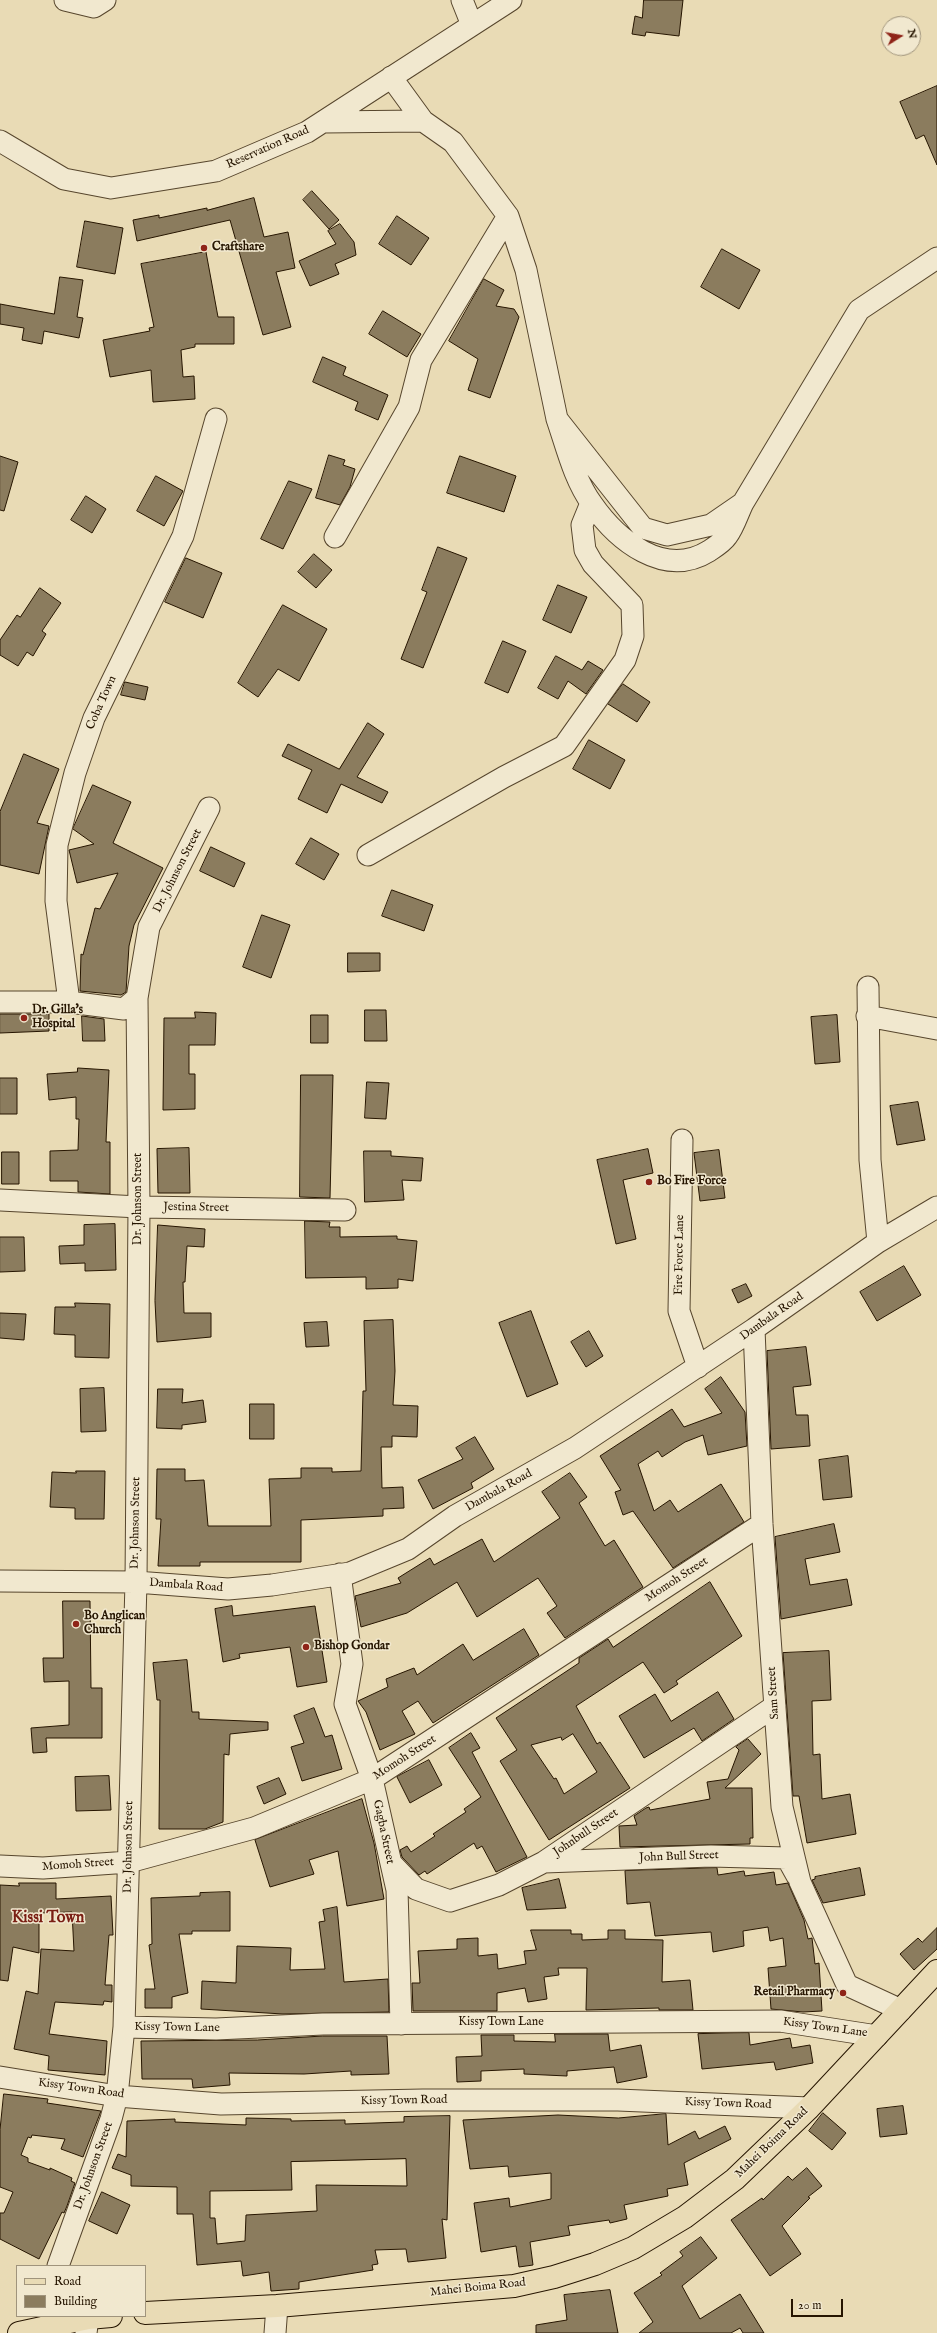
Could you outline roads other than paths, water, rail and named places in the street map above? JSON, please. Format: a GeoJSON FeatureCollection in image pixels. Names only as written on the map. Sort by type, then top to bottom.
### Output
{"type":"FeatureCollection","features":[{"type":"Feature","properties":{"kind":"main road","name":"Mahei Boima Road"},"geometry":{"type":"LineString","coordinates":[[146,2313],[277,2306],[514,2286],[554,2277],[595,2264],[633,2248],[685,2217],[736,2179],[809,2108],[937,1971]]}},
{"type":"Feature","properties":{"kind":"main road"},"geometry":{"type":"LineString","coordinates":[[31,2328],[87,2325],[108,2317]]}},
{"type":"Feature","properties":{"kind":"street"},"geometry":{"type":"LineString","coordinates":[[65,0],[94,7],[105,0]]}},
{"type":"Feature","properties":{"kind":"street"},"geometry":{"type":"LineString","coordinates":[[462,0],[472,25]]}},
{"type":"Feature","properties":{"kind":"street","name":"Reservation Road"},"geometry":{"type":"LineString","coordinates":[[0,141],[64,179],[111,188],[216,171],[307,132],[511,0]]}},
{"type":"Feature","properties":{"kind":"street"},"geometry":{"type":"LineString","coordinates":[[391,77],[423,121],[453,142],[508,216],[526,270],[557,419],[577,477],[591,503],[616,534],[641,552],[667,560],[697,558],[716,547],[728,536],[743,503],[859,310],[937,258]]}},
{"type":"Feature","properties":{"kind":"street"},"geometry":{"type":"LineString","coordinates":[[323,122],[423,121]]}},
{"type":"Feature","properties":{"kind":"street"},"geometry":{"type":"LineString","coordinates":[[336,537],[409,407],[421,360],[508,216]]}},
{"type":"Feature","properties":{"kind":"street","name":"Coba Town"},"geometry":{"type":"LineString","coordinates":[[69,1002],[56,901],[57,845],[71,787],[94,718],[183,536],[216,418]]}},
{"type":"Feature","properties":{"kind":"street"},"geometry":{"type":"LineString","coordinates":[[557,419],[643,528],[667,535],[711,525],[743,503]]}},
{"type":"Feature","properties":{"kind":"street"},"geometry":{"type":"LineString","coordinates":[[368,855],[504,777],[564,746],[625,660],[634,636],[632,605],[593,564],[585,550],[582,525],[591,503]]}},
{"type":"Feature","properties":{"kind":"street","name":"Dr. Johnson Street"},"geometry":{"type":"LineString","coordinates":[[58,2265],[111,2119],[117,2096],[124,2027],[136,1582],[139,1206],[137,998],[149,927],[210,808]]}},
{"type":"Feature","properties":{"kind":"street"},"geometry":{"type":"LineString","coordinates":[[868,987],[867,1016],[870,1160],[878,1242]]}},
{"type":"Feature","properties":{"kind":"street"},"geometry":{"type":"LineString","coordinates":[[0,1002],[69,1002],[124,1009],[137,998]]}},
{"type":"Feature","properties":{"kind":"street"},"geometry":{"type":"LineString","coordinates":[[867,1016],[937,1029]]}},
{"type":"Feature","properties":{"kind":"street","name":"Fire Force Lane"},"geometry":{"type":"LineString","coordinates":[[682,1140],[679,1311],[698,1367]]}},
{"type":"Feature","properties":{"kind":"street","name":"Jestina Street"},"geometry":{"type":"LineString","coordinates":[[0,1200],[139,1206],[345,1210]]}},
{"type":"Feature","properties":{"kind":"street","name":"Dambala Road"},"geometry":{"type":"LineString","coordinates":[[0,1581],[136,1582],[228,1589],[350,1573],[408,1549],[455,1516],[575,1448],[754,1330],[878,1242],[937,1207]]}},
{"type":"Feature","properties":{"kind":"street","name":"Sam Street"},"geometry":{"type":"LineString","coordinates":[[754,1330],[762,1524],[782,1807],[800,1882],[847,1985],[901,2010]]}},
{"type":"Feature","properties":{"kind":"street","name":"Momoh Street"},"geometry":{"type":"LineString","coordinates":[[0,1866],[43,1868],[129,1862],[254,1828],[372,1779],[762,1524]]}},
{"type":"Feature","properties":{"kind":"street","name":"Gagba Street"},"geometry":{"type":"LineString","coordinates":[[340,1574],[352,1664],[345,1704],[372,1779],[389,1861],[397,1890],[401,2024]]}},
{"type":"Feature","properties":{"kind":"street","name":"Johnbull Street"},"geometry":{"type":"LineString","coordinates":[[389,1861],[416,1889],[450,1901],[499,1885],[544,1862],[775,1706]]}},
{"type":"Feature","properties":{"kind":"street","name":"John Bull Street"},"geometry":{"type":"LineString","coordinates":[[544,1862],[711,1856],[787,1858],[800,1882]]}},
{"type":"Feature","properties":{"kind":"street","name":"Kissy Town Lane"},"geometry":{"type":"LineString","coordinates":[[124,2027],[216,2029],[323,2024],[780,2021],[877,2036]]}},
{"type":"Feature","properties":{"kind":"street","name":"Kissy Town Road"},"geometry":{"type":"LineString","coordinates":[[0,2077],[117,2096],[221,2104],[423,2100],[618,2100],[809,2108]]}},
{"type":"Feature","properties":{"kind":"street"},"geometry":{"type":"LineString","coordinates":[[275,2333],[277,2306]]}},
{"type":"Feature","properties":{"kind":"place","name":"Craftshare"},"geometry":{"type":"Point","coordinates":[204,248]}},
{"type":"Feature","properties":{"kind":"place","name":"Dr. Gilla's Hospital"},"geometry":{"type":"Point","coordinates":[24,1018]}},
{"type":"Feature","properties":{"kind":"place","name":"Bo Fire Force"},"geometry":{"type":"Point","coordinates":[649,1182]}},
{"type":"Feature","properties":{"kind":"place","name":"Bo Anglican Church"},"geometry":{"type":"Point","coordinates":[76,1624]}},
{"type":"Feature","properties":{"kind":"place","name":"Bishop Gondar"},"geometry":{"type":"Point","coordinates":[306,1647]}},
{"type":"Feature","properties":{"kind":"place","name":"Retail Pharmacy"},"geometry":{"type":"Point","coordinates":[843,1993]}},
{"type":"Feature","properties":{"kind":"district","name":"Kissi Town"},"geometry":{"type":"Point","coordinates":[48,1919]}}]}
